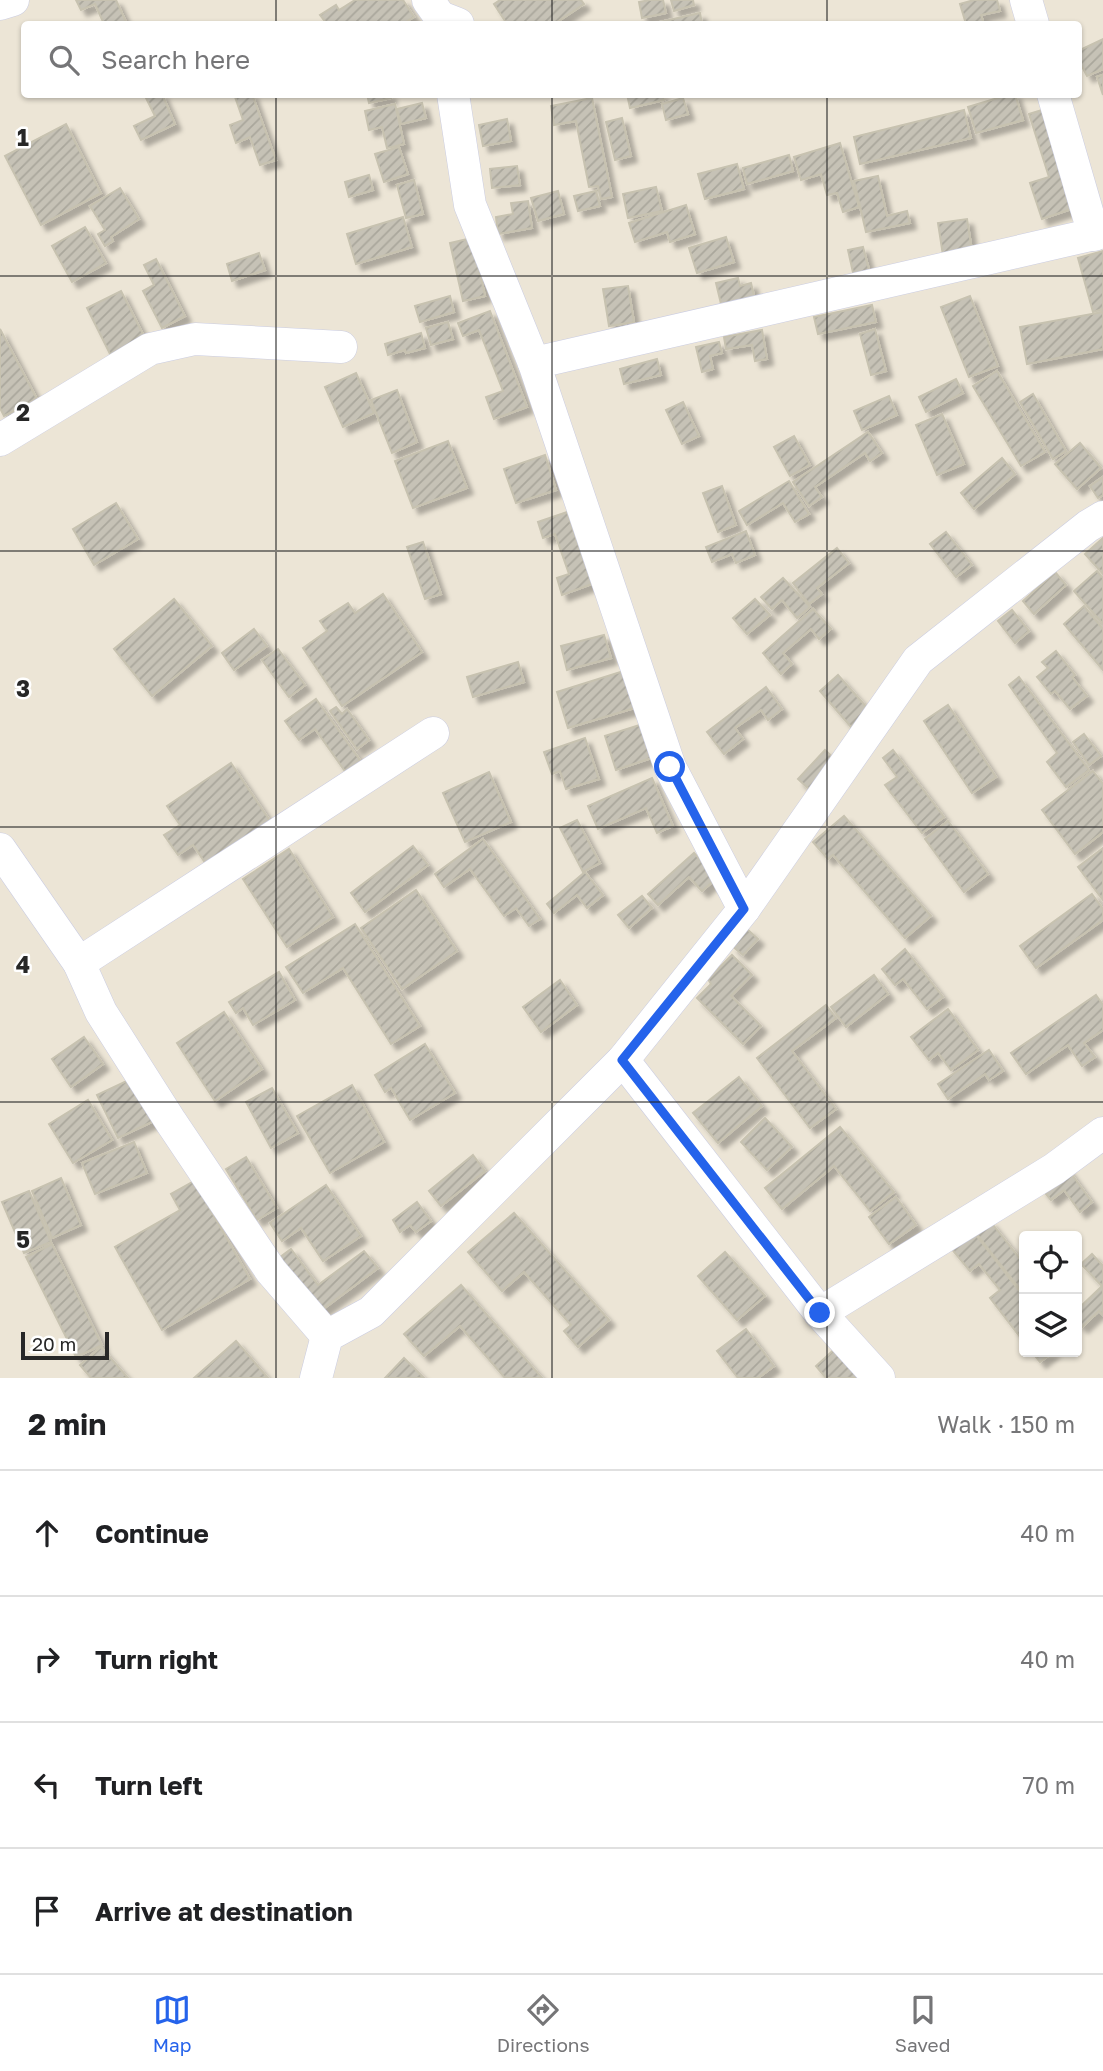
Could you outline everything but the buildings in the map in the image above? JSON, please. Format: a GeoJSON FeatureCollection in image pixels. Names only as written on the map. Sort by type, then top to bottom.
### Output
{"type":"FeatureCollection","features":[{"type":"Feature","properties":{"kind":"street"},"geometry":{"type":"LineString","coordinates":[[0,4],[13,0]]}},
{"type":"Feature","properties":{"kind":"street"},"geometry":{"type":"LineString","coordinates":[[1026,0],[1032,21]]}},
{"type":"Feature","properties":{"kind":"street"},"geometry":{"type":"LineString","coordinates":[[454,98],[470,205],[534,363],[670,767],[744,909]]}},
{"type":"Feature","properties":{"kind":"street"},"geometry":{"type":"LineString","coordinates":[[534,363],[1098,234],[1054,98]]}},
{"type":"Feature","properties":{"kind":"street"},"geometry":{"type":"LineString","coordinates":[[0,440],[150,349],[195,339],[341,347]]}},
{"type":"Feature","properties":{"kind":"street"},"geometry":{"type":"LineString","coordinates":[[316,1378],[327,1336],[371,1312],[622,1060],[744,909],[918,660],[1103,517]]}},
{"type":"Feature","properties":{"kind":"street"},"geometry":{"type":"LineString","coordinates":[[79,963],[433,733]]}},
{"type":"Feature","properties":{"kind":"street"},"geometry":{"type":"LineString","coordinates":[[0,849],[79,963],[101,1012],[271,1272],[327,1336]]}},
{"type":"Feature","properties":{"kind":"street"},"geometry":{"type":"LineString","coordinates":[[622,1060],[820,1313],[879,1378]]}},
{"type":"Feature","properties":{"kind":"street"},"geometry":{"type":"LineString","coordinates":[[820,1313],[1054,1169],[1103,1133]]}},
{"type":"Feature","properties":{"kind":"route"},"geometry":{"type":"LineString","coordinates":[[670,767],[744,909],[622,1060],[820,1313]]}}]}
